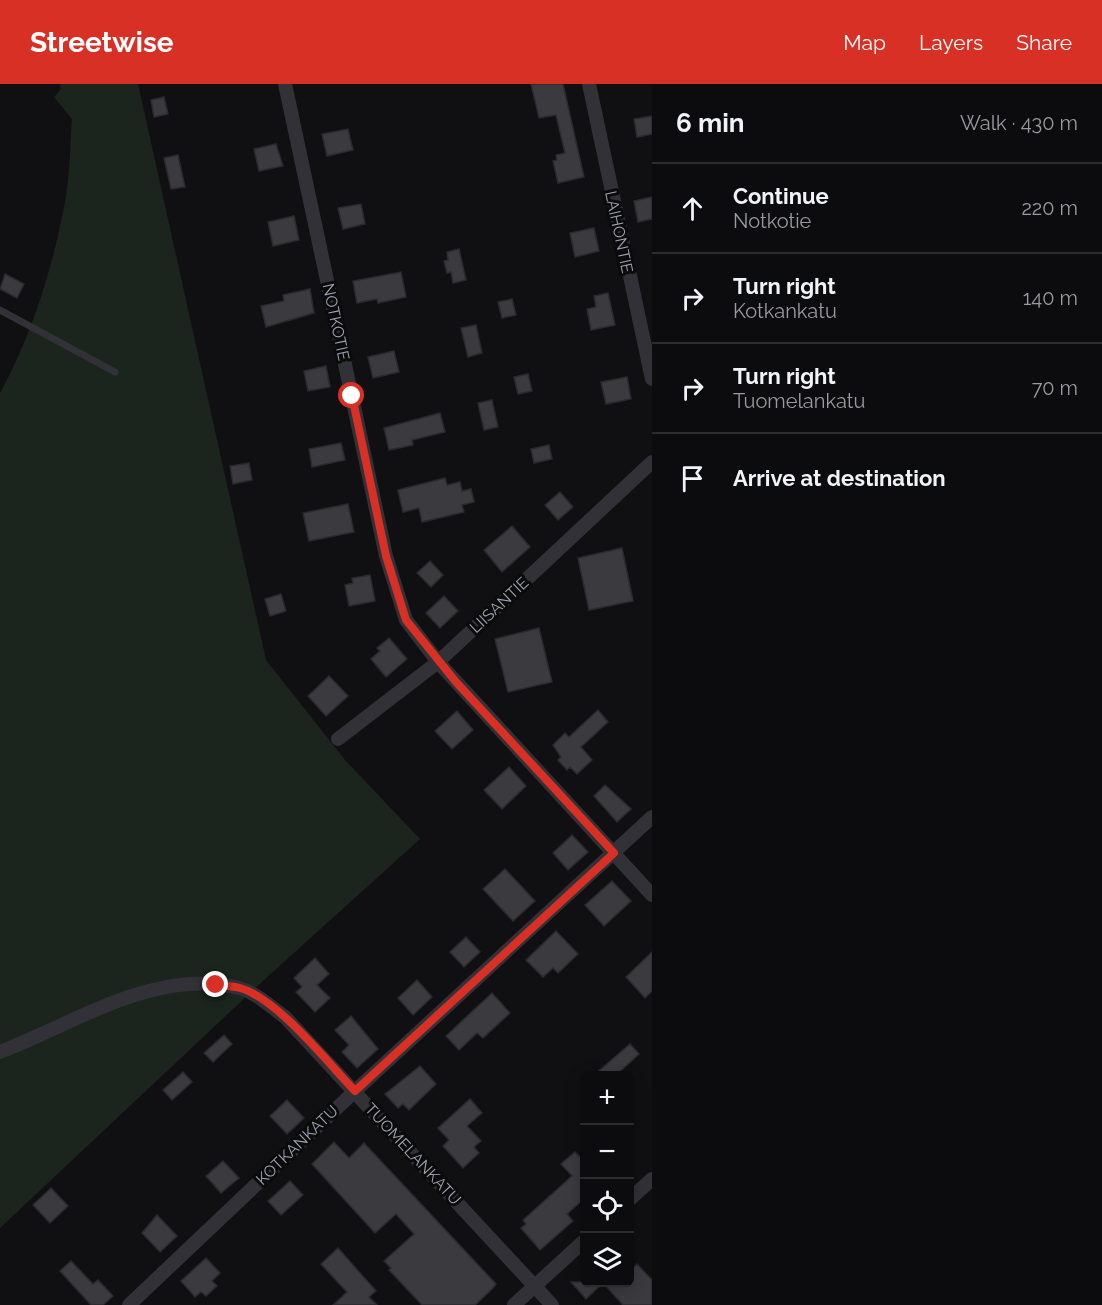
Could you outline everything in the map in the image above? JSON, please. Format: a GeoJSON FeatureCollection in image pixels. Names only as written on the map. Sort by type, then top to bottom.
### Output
{"type":"FeatureCollection","features":[{"type":"Feature","properties":{"kind":"street","name":"NOTKOTIE"},"geometry":{"type":"LineString","coordinates":[[285,84],[386,556],[406,620],[438,662],[652,894]]}},
{"type":"Feature","properties":{"kind":"street","name":"LAIHONTIE"},"geometry":{"type":"LineString","coordinates":[[589,84],[652,379]]}},
{"type":"Feature","properties":{"kind":"street","name":"LIISANTIE"},"geometry":{"type":"LineString","coordinates":[[338,739],[438,662],[652,462]]}},
{"type":"Feature","properties":{"kind":"street","name":"KOTKANKATU"},"geometry":{"type":"LineString","coordinates":[[129,1305],[355,1091],[652,816]]}},
{"type":"Feature","properties":{"kind":"street","name":"TUOMELANKATU"},"geometry":{"type":"LineString","coordinates":[[0,1052],[45,1035],[104,1006],[139,994],[194,984],[240,988],[263,1000],[285,1017],[552,1305]]}},
{"type":"Feature","properties":{"kind":"street"},"geometry":{"type":"LineString","coordinates":[[634,1195],[652,1179]]}},
{"type":"Feature","properties":{"kind":"street"},"geometry":{"type":"LineString","coordinates":[[514,1305],[580,1246]]}},
{"type":"Feature","properties":{"kind":"lane"},"geometry":{"type":"LineString","coordinates":[[0,310],[115,372]]}},
{"type":"Feature","properties":{"kind":"shaded area"},"geometry":{"type":"Polygon","coordinates":[[[60,84],[138,84],[266,660],[345,760],[420,839],[264,980],[0,1228],[0,393],[22,348],[40,300],[65,202],[72,119],[54,97],[61,89],[60,84]]]}},
{"type":"Feature","properties":{"kind":"building"},"geometry":{"type":"Polygon","coordinates":[[[531,84],[563,84],[584,177],[558,183],[553,161],[557,160],[556,155],[565,153],[556,115],[539,118],[531,84]]]}},
{"type":"Feature","properties":{"kind":"building"},"geometry":{"type":"Polygon","coordinates":[[[164,97],[168,114],[154,117],[151,100],[164,97]]]}},
{"type":"Feature","properties":{"kind":"building"},"geometry":{"type":"Polygon","coordinates":[[[652,116],[652,134],[637,137],[634,119],[652,116]]]}},
{"type":"Feature","properties":{"kind":"building"},"geometry":{"type":"Polygon","coordinates":[[[348,129],[353,150],[327,156],[322,134],[348,129]]]}},
{"type":"Feature","properties":{"kind":"building"},"geometry":{"type":"Polygon","coordinates":[[[276,144],[283,166],[259,171],[254,149],[276,144]]]}},
{"type":"Feature","properties":{"kind":"building"},"geometry":{"type":"Polygon","coordinates":[[[178,155],[185,187],[171,189],[164,158],[178,155]]]}},
{"type":"Feature","properties":{"kind":"building"},"geometry":{"type":"Polygon","coordinates":[[[652,197],[652,219],[638,222],[634,201],[652,197]]]}},
{"type":"Feature","properties":{"kind":"building"},"geometry":{"type":"Polygon","coordinates":[[[361,204],[365,224],[343,229],[338,208],[361,204]]]}},
{"type":"Feature","properties":{"kind":"building"},"geometry":{"type":"Polygon","coordinates":[[[294,216],[299,240],[273,246],[268,222],[294,216]]]}},
{"type":"Feature","properties":{"kind":"building"},"geometry":{"type":"Polygon","coordinates":[[[594,228],[599,251],[575,257],[570,233],[594,228]]]}},
{"type":"Feature","properties":{"kind":"building"},"geometry":{"type":"Polygon","coordinates":[[[459,249],[466,280],[453,283],[451,272],[447,273],[444,261],[448,260],[447,252],[459,249]]]}},
{"type":"Feature","properties":{"kind":"building"},"geometry":{"type":"Polygon","coordinates":[[[401,272],[406,297],[378,303],[377,299],[357,303],[353,281],[401,272]]]}},
{"type":"Feature","properties":{"kind":"building"},"geometry":{"type":"Polygon","coordinates":[[[5,274],[24,284],[17,298],[0,289],[5,274]]]}},
{"type":"Feature","properties":{"kind":"building"},"geometry":{"type":"Polygon","coordinates":[[[310,289],[314,313],[266,327],[261,306],[284,301],[283,295],[310,289]]]}},
{"type":"Feature","properties":{"kind":"building"},"geometry":{"type":"Polygon","coordinates":[[[608,293],[615,325],[591,330],[587,309],[596,307],[594,296],[608,293]]]}},
{"type":"Feature","properties":{"kind":"building"},"geometry":{"type":"Polygon","coordinates":[[[512,299],[516,315],[502,318],[498,302],[512,299]]]}},
{"type":"Feature","properties":{"kind":"building"},"geometry":{"type":"Polygon","coordinates":[[[476,325],[482,353],[468,357],[461,328],[476,325]]]}},
{"type":"Feature","properties":{"kind":"building"},"geometry":{"type":"Polygon","coordinates":[[[394,351],[399,372],[373,378],[368,357],[394,351]]]}},
{"type":"Feature","properties":{"kind":"building"},"geometry":{"type":"Polygon","coordinates":[[[326,366],[330,387],[308,391],[304,371],[326,366]]]}},
{"type":"Feature","properties":{"kind":"building"},"geometry":{"type":"Polygon","coordinates":[[[528,374],[532,391],[518,394],[514,377],[528,374]]]}},
{"type":"Feature","properties":{"kind":"building"},"geometry":{"type":"Polygon","coordinates":[[[627,377],[631,399],[606,404],[601,382],[627,377]]]}},
{"type":"Feature","properties":{"kind":"building"},"geometry":{"type":"Polygon","coordinates":[[[492,400],[498,427],[484,430],[478,403],[492,400]]]}},
{"type":"Feature","properties":{"kind":"building"},"geometry":{"type":"Polygon","coordinates":[[[440,413],[445,432],[412,440],[413,445],[389,450],[384,428],[440,413]]]}},
{"type":"Feature","properties":{"kind":"building"},"geometry":{"type":"Polygon","coordinates":[[[341,443],[345,460],[312,467],[309,449],[341,443]]]}},
{"type":"Feature","properties":{"kind":"building"},"geometry":{"type":"Polygon","coordinates":[[[549,445],[552,459],[534,463],[531,449],[549,445]]]}},
{"type":"Feature","properties":{"kind":"building"},"geometry":{"type":"Polygon","coordinates":[[[249,463],[252,480],[233,484],[230,466],[249,463]]]}},
{"type":"Feature","properties":{"kind":"building"},"geometry":{"type":"Polygon","coordinates":[[[445,478],[447,485],[460,482],[462,491],[471,489],[474,502],[462,505],[464,512],[422,522],[419,508],[403,512],[398,490],[445,478]]]}},
{"type":"Feature","properties":{"kind":"building"},"geometry":{"type":"Polygon","coordinates":[[[560,492],[573,507],[558,520],[545,505],[560,492]]]}},
{"type":"Feature","properties":{"kind":"building"},"geometry":{"type":"Polygon","coordinates":[[[348,504],[354,532],[309,541],[303,513],[348,504]]]}},
{"type":"Feature","properties":{"kind":"building"},"geometry":{"type":"Polygon","coordinates":[[[512,526],[530,547],[502,572],[484,550],[512,526]]]}},
{"type":"Feature","properties":{"kind":"building"},"geometry":{"type":"Polygon","coordinates":[[[622,548],[633,601],[589,610],[578,558],[622,548]]]}},
{"type":"Feature","properties":{"kind":"building"},"geometry":{"type":"Polygon","coordinates":[[[430,561],[443,575],[431,587],[417,573],[430,561]]]}},
{"type":"Feature","properties":{"kind":"building"},"geometry":{"type":"Polygon","coordinates":[[[370,575],[375,601],[349,606],[345,585],[353,583],[352,578],[370,575]]]}},
{"type":"Feature","properties":{"kind":"building"},"geometry":{"type":"Polygon","coordinates":[[[281,594],[286,611],[270,616],[265,599],[281,594]]]}},
{"type":"Feature","properties":{"kind":"building"},"geometry":{"type":"Polygon","coordinates":[[[444,596],[458,611],[440,628],[426,613],[444,596]]]}},
{"type":"Feature","properties":{"kind":"building"},"geometry":{"type":"Polygon","coordinates":[[[539,628],[552,682],[508,692],[495,639],[539,628]]]}},
{"type":"Feature","properties":{"kind":"building"},"geometry":{"type":"Polygon","coordinates":[[[389,638],[407,659],[386,677],[371,659],[380,651],[377,648],[389,638]]]}},
{"type":"Feature","properties":{"kind":"building"},"geometry":{"type":"Polygon","coordinates":[[[329,676],[348,696],[326,716],[308,696],[329,676]]]}},
{"type":"Feature","properties":{"kind":"building"},"geometry":{"type":"Polygon","coordinates":[[[598,710],[608,722],[581,747],[592,760],[577,774],[570,767],[567,770],[558,760],[561,757],[553,745],[565,733],[569,737],[598,710]]]}},
{"type":"Feature","properties":{"kind":"building"},"geometry":{"type":"Polygon","coordinates":[[[457,711],[473,730],[452,749],[435,731],[457,711]]]}},
{"type":"Feature","properties":{"kind":"building"},"geometry":{"type":"Polygon","coordinates":[[[509,767],[526,786],[502,809],[484,790],[509,767]]]}},
{"type":"Feature","properties":{"kind":"building"},"geometry":{"type":"Polygon","coordinates":[[[605,785],[631,809],[617,822],[594,796],[605,785]]]}},
{"type":"Feature","properties":{"kind":"building"},"geometry":{"type":"Polygon","coordinates":[[[572,835],[588,852],[568,870],[553,853],[572,835]]]}},
{"type":"Feature","properties":{"kind":"building"},"geometry":{"type":"Polygon","coordinates":[[[505,869],[535,901],[513,921],[483,889],[505,869]]]}},
{"type":"Feature","properties":{"kind":"building"},"geometry":{"type":"Polygon","coordinates":[[[612,881],[631,901],[604,926],[585,905],[612,881]]]}},
{"type":"Feature","properties":{"kind":"building"},"geometry":{"type":"Polygon","coordinates":[[[556,931],[578,954],[558,973],[553,968],[543,977],[526,960],[556,931]]]}},
{"type":"Feature","properties":{"kind":"building"},"geometry":{"type":"Polygon","coordinates":[[[466,937],[480,952],[464,967],[450,952],[466,937]]]}},
{"type":"Feature","properties":{"kind":"building"},"geometry":{"type":"Polygon","coordinates":[[[652,952],[652,991],[645,998],[626,977],[652,952]]]}},
{"type":"Feature","properties":{"kind":"building"},"geometry":{"type":"Polygon","coordinates":[[[315,958],[329,974],[317,985],[330,998],[315,1012],[296,992],[302,987],[294,978],[315,958]]]}},
{"type":"Feature","properties":{"kind":"building"},"geometry":{"type":"Polygon","coordinates":[[[417,980],[432,997],[413,1015],[398,998],[417,980]]]}},
{"type":"Feature","properties":{"kind":"building"},"geometry":{"type":"Polygon","coordinates":[[[492,993],[510,1013],[483,1038],[477,1033],[459,1050],[446,1036],[492,993]]]}},
{"type":"Feature","properties":{"kind":"building"},"geometry":{"type":"Polygon","coordinates":[[[351,1016],[378,1049],[357,1068],[342,1052],[349,1045],[335,1030],[351,1016]]]}},
{"type":"Feature","properties":{"kind":"building"},"geometry":{"type":"Polygon","coordinates":[[[224,1035],[232,1044],[213,1062],[204,1053],[224,1035]]]}},
{"type":"Feature","properties":{"kind":"building"},"geometry":{"type":"Polygon","coordinates":[[[630,1044],[639,1054],[620,1071],[599,1071],[630,1044]]]}},
{"type":"Feature","properties":{"kind":"building"},"geometry":{"type":"Polygon","coordinates":[[[420,1066],[436,1084],[409,1110],[403,1104],[398,1108],[385,1094],[420,1066]]]}},
{"type":"Feature","properties":{"kind":"building"},"geometry":{"type":"Polygon","coordinates":[[[183,1072],[192,1082],[172,1100],[163,1090],[183,1072]]]}},
{"type":"Feature","properties":{"kind":"building"},"geometry":{"type":"Polygon","coordinates":[[[470,1099],[482,1113],[467,1126],[481,1141],[474,1147],[479,1153],[463,1168],[443,1146],[449,1140],[438,1128],[470,1099]]]}},
{"type":"Feature","properties":{"kind":"building"},"geometry":{"type":"Polygon","coordinates":[[[287,1100],[304,1118],[287,1134],[270,1116],[287,1100]]]}},
{"type":"Feature","properties":{"kind":"building"},"geometry":{"type":"Polygon","coordinates":[[[334,1142],[349,1158],[364,1143],[496,1284],[493,1288],[475,1305],[422,1305],[389,1270],[391,1268],[384,1261],[414,1234],[396,1214],[375,1233],[312,1164],[334,1142]]]}},
{"type":"Feature","properties":{"kind":"building"},"geometry":{"type":"Polygon","coordinates":[[[575,1152],[580,1157],[580,1202],[567,1214],[573,1221],[540,1250],[521,1228],[526,1224],[523,1220],[572,1176],[561,1164],[575,1152]]]}},
{"type":"Feature","properties":{"kind":"building"},"geometry":{"type":"Polygon","coordinates":[[[223,1161],[239,1178],[221,1193],[206,1176],[223,1161]]]}},
{"type":"Feature","properties":{"kind":"building"},"geometry":{"type":"Polygon","coordinates":[[[290,1181],[303,1195],[281,1215],[268,1201],[290,1181]]]}},
{"type":"Feature","properties":{"kind":"building"},"geometry":{"type":"Polygon","coordinates":[[[51,1188],[68,1206],[50,1223],[33,1205],[51,1188]]]}},
{"type":"Feature","properties":{"kind":"building"},"geometry":{"type":"Polygon","coordinates":[[[157,1215],[177,1236],[160,1252],[142,1233],[157,1215]]]}},
{"type":"Feature","properties":{"kind":"building"},"geometry":{"type":"Polygon","coordinates":[[[338,1248],[376,1291],[369,1297],[377,1305],[333,1305],[347,1292],[321,1264],[338,1248]]]}},
{"type":"Feature","properties":{"kind":"building"},"geometry":{"type":"Polygon","coordinates":[[[206,1258],[220,1273],[212,1281],[217,1286],[206,1296],[201,1292],[195,1297],[181,1281],[206,1258]]]}},
{"type":"Feature","properties":{"kind":"building"},"geometry":{"type":"Polygon","coordinates":[[[71,1261],[93,1284],[98,1280],[113,1296],[103,1305],[91,1305],[60,1271],[71,1261]]]}},
{"type":"Feature","properties":{"kind":"building"},"geometry":{"type":"Polygon","coordinates":[[[637,1264],[652,1280],[652,1305],[623,1305],[607,1287],[634,1287],[634,1267],[637,1264]]]}},
{"type":"Feature","properties":{"kind":"building"},"geometry":{"type":"Polygon","coordinates":[[[571,1282],[580,1282],[580,1287],[599,1287],[586,1299],[571,1282]]]}},
{"type":"Feature","properties":{"kind":"route"},"geometry":{"type":"LineString","coordinates":[[216,985],[240,988],[263,1000],[285,1017],[355,1091],[614,853],[438,662],[406,620],[386,556],[352,396]]}}]}
